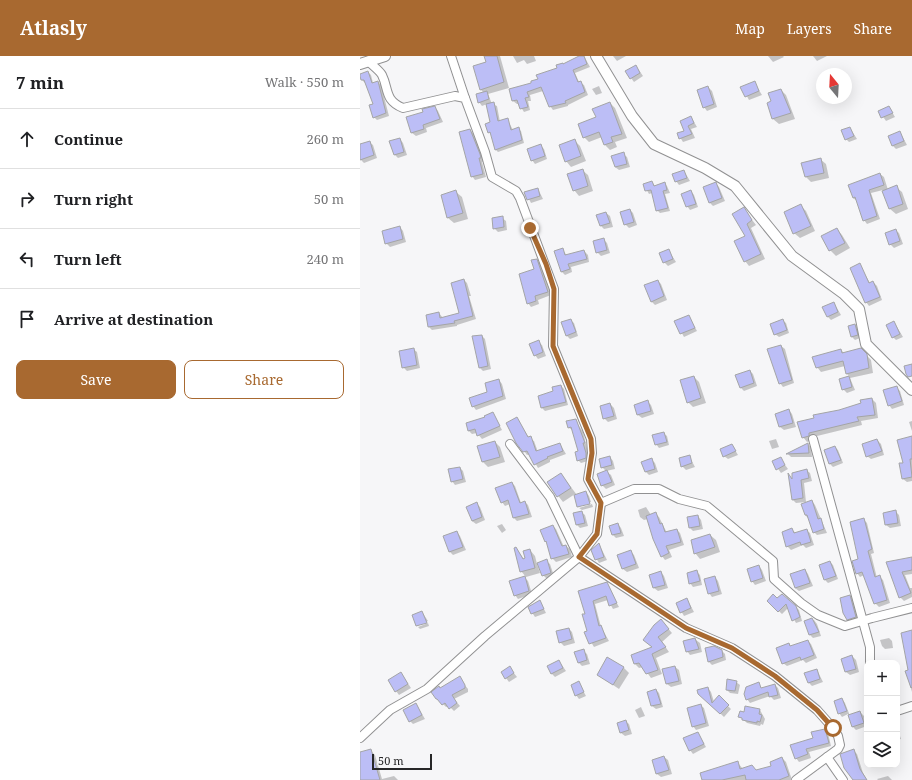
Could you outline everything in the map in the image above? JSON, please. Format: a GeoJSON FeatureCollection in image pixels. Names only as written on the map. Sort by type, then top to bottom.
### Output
{"type":"FeatureCollection","features":[{"type":"Feature","properties":{"kind":"main road"},"geometry":{"type":"LineString","coordinates":[[364,63],[385,56]]}},
{"type":"Feature","properties":{"kind":"main road"},"geometry":{"type":"LineString","coordinates":[[596,56],[632,116],[654,144],[705,168],[735,186],[792,256],[844,294],[859,309],[866,344],[912,390]]}},
{"type":"Feature","properties":{"kind":"street"},"geometry":{"type":"LineString","coordinates":[[360,738],[390,710],[428,689],[485,636],[579,557],[597,534],[601,503],[588,479],[592,453],[591,439],[553,346],[554,289],[546,264],[530,228],[520,198],[516,192],[492,177],[485,152],[465,98],[452,56]]}},
{"type":"Feature","properties":{"kind":"street"},"geometry":{"type":"LineString","coordinates":[[364,63],[381,74],[386,91],[394,103],[403,108],[455,96],[465,98]]}},
{"type":"Feature","properties":{"kind":"street"},"geometry":{"type":"LineString","coordinates":[[812,438],[863,620],[870,647],[870,660]]}},
{"type":"Feature","properties":{"kind":"street"},"geometry":{"type":"LineString","coordinates":[[510,444],[550,497],[579,557],[686,628],[732,648],[800,695],[817,710],[838,736],[840,745],[838,749],[796,780]]}},
{"type":"Feature","properties":{"kind":"street"},"geometry":{"type":"LineString","coordinates":[[601,503],[634,489],[659,489],[679,499],[707,506],[773,561],[774,579],[801,603],[828,620],[845,626],[912,608]]}},
{"type":"Feature","properties":{"kind":"street"},"geometry":{"type":"LineString","coordinates":[[900,710],[912,706]]}},
{"type":"Feature","properties":{"kind":"street"},"geometry":{"type":"LineString","coordinates":[[827,757],[843,780]]}},
{"type":"Feature","properties":{"kind":"building"},"geometry":{"type":"Polygon","coordinates":[[[484,56],[497,56],[504,82],[480,90],[473,66],[486,62],[484,56]]]}},
{"type":"Feature","properties":{"kind":"building"},"geometry":{"type":"Polygon","coordinates":[[[579,56],[584,56],[587,64],[573,70],[578,82],[581,81],[585,92],[565,101],[566,103],[549,107],[541,87],[527,92],[529,97],[525,98],[528,107],[520,109],[517,100],[512,101],[509,89],[531,83],[531,81],[538,79],[536,75],[557,68],[556,65],[563,64],[579,56]]]}},
{"type":"Feature","properties":{"kind":"building"},"geometry":{"type":"Polygon","coordinates":[[[636,65],[640,73],[630,79],[625,71],[636,65]]]}},
{"type":"Feature","properties":{"kind":"building"},"geometry":{"type":"Polygon","coordinates":[[[368,71],[372,83],[378,81],[386,113],[373,118],[369,105],[373,104],[364,80],[361,80],[360,76],[360,74],[368,71]]]}},
{"type":"Feature","properties":{"kind":"building"},"geometry":{"type":"Polygon","coordinates":[[[755,81],[759,91],[745,97],[740,87],[755,81]]]}},
{"type":"Feature","properties":{"kind":"building"},"geometry":{"type":"Polygon","coordinates":[[[708,86],[714,104],[703,108],[697,90],[708,86]]]}},
{"type":"Feature","properties":{"kind":"building"},"geometry":{"type":"Polygon","coordinates":[[[781,89],[791,113],[772,119],[767,103],[771,101],[768,93],[781,89]]]}},
{"type":"Feature","properties":{"kind":"building"},"geometry":{"type":"Polygon","coordinates":[[[487,91],[489,99],[478,103],[476,94],[487,91]]]}},
{"type":"Feature","properties":{"kind":"building"},"geometry":{"type":"Polygon","coordinates":[[[494,102],[498,121],[508,118],[511,130],[519,127],[522,140],[495,150],[490,132],[488,133],[485,124],[490,122],[486,104],[494,102]]]}},
{"type":"Feature","properties":{"kind":"building"},"geometry":{"type":"Polygon","coordinates":[[[610,102],[622,134],[611,137],[613,142],[604,145],[599,132],[583,138],[578,124],[596,117],[592,109],[610,102]]]}},
{"type":"Feature","properties":{"kind":"building"},"geometry":{"type":"Polygon","coordinates":[[[435,106],[440,119],[423,125],[424,129],[411,133],[406,117],[423,112],[422,109],[435,106]]]}},
{"type":"Feature","properties":{"kind":"building"},"geometry":{"type":"Polygon","coordinates":[[[889,106],[893,113],[881,118],[878,111],[889,106]]]}},
{"type":"Feature","properties":{"kind":"building"},"geometry":{"type":"Polygon","coordinates":[[[691,116],[694,123],[688,126],[692,134],[679,139],[677,133],[684,131],[680,121],[691,116]]]}},
{"type":"Feature","properties":{"kind":"building"},"geometry":{"type":"Polygon","coordinates":[[[850,127],[854,136],[845,140],[841,130],[850,127]]]}},
{"type":"Feature","properties":{"kind":"building"},"geometry":{"type":"Polygon","coordinates":[[[470,129],[480,154],[481,158],[479,158],[483,174],[471,177],[459,132],[470,129]]]}},
{"type":"Feature","properties":{"kind":"building"},"geometry":{"type":"Polygon","coordinates":[[[900,131],[904,141],[892,146],[888,136],[900,131]]]}},
{"type":"Feature","properties":{"kind":"building"},"geometry":{"type":"Polygon","coordinates":[[[400,138],[404,152],[394,155],[389,141],[400,138]]]}},
{"type":"Feature","properties":{"kind":"building"},"geometry":{"type":"Polygon","coordinates":[[[575,139],[581,156],[565,162],[559,145],[575,139]]]}},
{"type":"Feature","properties":{"kind":"building"},"geometry":{"type":"Polygon","coordinates":[[[370,141],[374,155],[360,160],[360,144],[370,141]]]}},
{"type":"Feature","properties":{"kind":"building"},"geometry":{"type":"Polygon","coordinates":[[[541,144],[545,156],[531,161],[527,149],[541,144]]]}},
{"type":"Feature","properties":{"kind":"building"},"geometry":{"type":"Polygon","coordinates":[[[624,152],[627,164],[615,167],[611,156],[624,152]]]}},
{"type":"Feature","properties":{"kind":"building"},"geometry":{"type":"Polygon","coordinates":[[[821,158],[824,173],[805,177],[801,163],[821,158]]]}},
{"type":"Feature","properties":{"kind":"building"},"geometry":{"type":"Polygon","coordinates":[[[583,169],[588,186],[573,191],[567,174],[583,169]]]}},
{"type":"Feature","properties":{"kind":"building"},"geometry":{"type":"Polygon","coordinates":[[[684,170],[687,178],[675,182],[672,174],[684,170]]]}},
{"type":"Feature","properties":{"kind":"building"},"geometry":{"type":"Polygon","coordinates":[[[880,173],[884,185],[869,190],[877,216],[863,221],[855,197],[853,198],[848,185],[880,173]]]}},
{"type":"Feature","properties":{"kind":"building"},"geometry":{"type":"Polygon","coordinates":[[[652,181],[654,186],[665,182],[667,190],[663,191],[668,208],[656,211],[651,190],[645,191],[643,184],[652,181]]]}},
{"type":"Feature","properties":{"kind":"building"},"geometry":{"type":"Polygon","coordinates":[[[716,182],[722,198],[709,203],[703,187],[716,182]]]}},
{"type":"Feature","properties":{"kind":"building"},"geometry":{"type":"Polygon","coordinates":[[[897,185],[903,204],[889,209],[882,191],[897,185]]]}},
{"type":"Feature","properties":{"kind":"building"},"geometry":{"type":"Polygon","coordinates":[[[538,188],[540,196],[527,200],[524,192],[538,188]]]}},
{"type":"Feature","properties":{"kind":"building"},"geometry":{"type":"Polygon","coordinates":[[[456,190],[463,213],[447,218],[441,195],[456,190]]]}},
{"type":"Feature","properties":{"kind":"building"},"geometry":{"type":"Polygon","coordinates":[[[691,190],[696,204],[686,207],[681,194],[691,190]]]}},
{"type":"Feature","properties":{"kind":"building"},"geometry":{"type":"Polygon","coordinates":[[[801,204],[811,226],[793,234],[784,212],[801,204]]]}},
{"type":"Feature","properties":{"kind":"building"},"geometry":{"type":"Polygon","coordinates":[[[744,207],[752,220],[747,224],[761,254],[744,262],[734,241],[745,236],[732,214],[744,207]]]}},
{"type":"Feature","properties":{"kind":"building"},"geometry":{"type":"Polygon","coordinates":[[[630,209],[634,222],[624,225],[620,212],[630,209]]]}},
{"type":"Feature","properties":{"kind":"building"},"geometry":{"type":"Polygon","coordinates":[[[606,212],[610,223],[600,226],[596,215],[606,212]]]}},
{"type":"Feature","properties":{"kind":"building"},"geometry":{"type":"Polygon","coordinates":[[[503,216],[504,227],[493,229],[492,218],[503,216]]]}},
{"type":"Feature","properties":{"kind":"building"},"geometry":{"type":"Polygon","coordinates":[[[400,226],[403,239],[385,244],[382,231],[400,226]]]}},
{"type":"Feature","properties":{"kind":"building"},"geometry":{"type":"Polygon","coordinates":[[[837,228],[845,243],[829,251],[821,236],[837,228]]]}},
{"type":"Feature","properties":{"kind":"building"},"geometry":{"type":"Polygon","coordinates":[[[896,229],[900,241],[889,245],[885,233],[896,229]]]}},
{"type":"Feature","properties":{"kind":"building"},"geometry":{"type":"Polygon","coordinates":[[[604,238],[607,250],[596,253],[593,241],[604,238]]]}},
{"type":"Feature","properties":{"kind":"building"},"geometry":{"type":"Polygon","coordinates":[[[563,248],[565,255],[584,250],[587,259],[568,264],[570,269],[561,272],[554,251],[563,248]]]}},
{"type":"Feature","properties":{"kind":"building"},"geometry":{"type":"Polygon","coordinates":[[[669,249],[673,259],[663,263],[659,253],[669,249]]]}},
{"type":"Feature","properties":{"kind":"building"},"geometry":{"type":"Polygon","coordinates":[[[537,259],[548,292],[535,296],[536,301],[527,304],[519,274],[534,269],[531,260],[537,259]]]}},
{"type":"Feature","properties":{"kind":"building"},"geometry":{"type":"Polygon","coordinates":[[[860,263],[869,283],[873,281],[880,297],[865,303],[850,268],[860,263]]]}},
{"type":"Feature","properties":{"kind":"building"},"geometry":{"type":"Polygon","coordinates":[[[464,279],[473,316],[454,321],[455,323],[428,327],[426,315],[439,312],[440,318],[459,313],[451,283],[464,279]]]}},
{"type":"Feature","properties":{"kind":"building"},"geometry":{"type":"Polygon","coordinates":[[[658,280],[664,296],[651,302],[644,285],[658,280]]]}},
{"type":"Feature","properties":{"kind":"building"},"geometry":{"type":"Polygon","coordinates":[[[834,302],[838,312],[827,317],[822,307],[834,302]]]}},
{"type":"Feature","properties":{"kind":"building"},"geometry":{"type":"Polygon","coordinates":[[[689,315],[695,328],[680,334],[674,321],[689,315]]]}},
{"type":"Feature","properties":{"kind":"building"},"geometry":{"type":"Polygon","coordinates":[[[571,319],[576,332],[566,336],[561,322],[571,319]]]}},
{"type":"Feature","properties":{"kind":"building"},"geometry":{"type":"Polygon","coordinates":[[[783,319],[787,330],[774,335],[770,324],[783,319]]]}},
{"type":"Feature","properties":{"kind":"building"},"geometry":{"type":"Polygon","coordinates":[[[894,321],[900,334],[892,338],[886,325],[894,321]]]}},
{"type":"Feature","properties":{"kind":"building"},"geometry":{"type":"Polygon","coordinates":[[[855,324],[858,335],[851,337],[848,326],[855,324]]]}},
{"type":"Feature","properties":{"kind":"building"},"geometry":{"type":"Polygon","coordinates":[[[482,335],[488,366],[479,368],[472,336],[482,335]]]}},
{"type":"Feature","properties":{"kind":"building"},"geometry":{"type":"Polygon","coordinates":[[[539,340],[543,352],[534,356],[529,344],[539,340]]]}},
{"type":"Feature","properties":{"kind":"building"},"geometry":{"type":"Polygon","coordinates":[[[781,345],[792,380],[779,384],[767,349],[781,345]]]}},
{"type":"Feature","properties":{"kind":"building"},"geometry":{"type":"Polygon","coordinates":[[[414,348],[417,365],[402,368],[399,351],[414,348]]]}},
{"type":"Feature","properties":{"kind":"building"},"geometry":{"type":"Polygon","coordinates":[[[861,348],[867,354],[869,368],[846,374],[843,361],[816,368],[812,357],[841,349],[842,353],[861,348]]]}},
{"type":"Feature","properties":{"kind":"building"},"geometry":{"type":"Polygon","coordinates":[[[912,364],[912,376],[908,377],[904,366],[912,364]]]}},
{"type":"Feature","properties":{"kind":"building"},"geometry":{"type":"Polygon","coordinates":[[[750,370],[754,383],[740,388],[735,375],[750,370]]]}},
{"type":"Feature","properties":{"kind":"building"},"geometry":{"type":"Polygon","coordinates":[[[694,376],[701,398],[687,403],[680,380],[694,376]]]}},
{"type":"Feature","properties":{"kind":"building"},"geometry":{"type":"Polygon","coordinates":[[[849,376],[852,387],[842,390],[839,379],[849,376]]]}},
{"type":"Feature","properties":{"kind":"building"},"geometry":{"type":"Polygon","coordinates":[[[499,379],[503,396],[472,407],[469,398],[487,392],[485,383],[499,379]]]}},
{"type":"Feature","properties":{"kind":"building"},"geometry":{"type":"Polygon","coordinates":[[[561,385],[566,402],[541,408],[538,396],[553,391],[552,387],[561,385]]]}},
{"type":"Feature","properties":{"kind":"building"},"geometry":{"type":"Polygon","coordinates":[[[897,386],[902,401],[888,406],[883,390],[897,386]]]}},
{"type":"Feature","properties":{"kind":"building"},"geometry":{"type":"Polygon","coordinates":[[[872,398],[875,415],[857,417],[859,421],[809,433],[809,436],[802,438],[797,422],[814,418],[813,415],[839,410],[861,403],[860,400],[872,398]]]}},
{"type":"Feature","properties":{"kind":"building"},"geometry":{"type":"Polygon","coordinates":[[[648,400],[651,411],[637,415],[634,405],[648,400]]]}},
{"type":"Feature","properties":{"kind":"building"},"geometry":{"type":"Polygon","coordinates":[[[610,403],[614,416],[603,419],[600,406],[610,403]]]}},
{"type":"Feature","properties":{"kind":"building"},"geometry":{"type":"Polygon","coordinates":[[[789,409],[793,423],[779,427],[775,414],[789,409]]]}},
{"type":"Feature","properties":{"kind":"building"},"geometry":{"type":"Polygon","coordinates":[[[493,412],[500,426],[477,436],[475,429],[468,431],[466,423],[485,417],[484,416],[493,412]]]}},
{"type":"Feature","properties":{"kind":"building"},"geometry":{"type":"Polygon","coordinates":[[[517,417],[528,437],[531,436],[536,451],[560,443],[563,451],[547,457],[548,458],[534,465],[527,451],[523,452],[516,443],[506,423],[517,417]]]}},
{"type":"Feature","properties":{"kind":"building"},"geometry":{"type":"Polygon","coordinates":[[[576,419],[585,443],[583,443],[586,453],[586,458],[577,461],[575,452],[578,451],[571,427],[568,428],[566,421],[576,419]]]}},
{"type":"Feature","properties":{"kind":"building"},"geometry":{"type":"Polygon","coordinates":[[[664,432],[667,442],[655,445],[652,435],[664,432]]]}},
{"type":"Feature","properties":{"kind":"building"},"geometry":{"type":"Polygon","coordinates":[[[912,436],[912,459],[910,459],[912,477],[902,479],[899,463],[903,463],[897,440],[912,436]]]}},
{"type":"Feature","properties":{"kind":"building"},"geometry":{"type":"Polygon","coordinates":[[[877,439],[882,451],[866,457],[862,444],[877,439]]]}},
{"type":"Feature","properties":{"kind":"building"},"geometry":{"type":"Polygon","coordinates":[[[495,441],[500,457],[482,462],[477,446],[495,441]]]}},
{"type":"Feature","properties":{"kind":"building"},"geometry":{"type":"Polygon","coordinates":[[[808,443],[809,453],[786,454],[808,443]]]}},
{"type":"Feature","properties":{"kind":"building"},"geometry":{"type":"Polygon","coordinates":[[[732,444],[736,451],[723,457],[720,449],[732,444]]]}},
{"type":"Feature","properties":{"kind":"building"},"geometry":{"type":"Polygon","coordinates":[[[835,446],[841,460],[829,464],[824,450],[835,446]]]}},
{"type":"Feature","properties":{"kind":"building"},"geometry":{"type":"Polygon","coordinates":[[[690,455],[692,463],[681,467],[679,458],[690,455]]]}},
{"type":"Feature","properties":{"kind":"building"},"geometry":{"type":"Polygon","coordinates":[[[610,456],[612,465],[601,468],[599,459],[610,456]]]}},
{"type":"Feature","properties":{"kind":"building"},"geometry":{"type":"Polygon","coordinates":[[[781,457],[785,465],[776,470],[772,461],[781,457]]]}},
{"type":"Feature","properties":{"kind":"building"},"geometry":{"type":"Polygon","coordinates":[[[652,458],[655,469],[645,472],[641,462],[652,458]]]}},
{"type":"Feature","properties":{"kind":"building"},"geometry":{"type":"Polygon","coordinates":[[[460,467],[463,479],[451,482],[448,469],[460,467]]]}},
{"type":"Feature","properties":{"kind":"building"},"geometry":{"type":"Polygon","coordinates":[[[807,469],[809,478],[801,480],[803,498],[792,500],[788,473],[792,479],[792,473],[807,469]]]}},
{"type":"Feature","properties":{"kind":"building"},"geometry":{"type":"Polygon","coordinates":[[[607,470],[612,482],[601,486],[597,474],[607,470]]]}},
{"type":"Feature","properties":{"kind":"building"},"geometry":{"type":"Polygon","coordinates":[[[561,473],[571,488],[557,497],[547,482],[561,473]]]}},
{"type":"Feature","properties":{"kind":"building"},"geometry":{"type":"Polygon","coordinates":[[[512,482],[520,503],[525,501],[529,514],[513,518],[508,500],[501,503],[495,488],[512,482]]]}},
{"type":"Feature","properties":{"kind":"building"},"geometry":{"type":"Polygon","coordinates":[[[586,491],[590,504],[577,507],[574,495],[586,491]]]}},
{"type":"Feature","properties":{"kind":"building"},"geometry":{"type":"Polygon","coordinates":[[[812,500],[818,519],[821,518],[824,529],[813,533],[807,515],[805,515],[801,504],[812,500]]]}},
{"type":"Feature","properties":{"kind":"building"},"geometry":{"type":"Polygon","coordinates":[[[477,502],[482,517],[472,521],[466,507],[477,502]]]}},
{"type":"Feature","properties":{"kind":"building"},"geometry":{"type":"Polygon","coordinates":[[[896,510],[898,523],[885,525],[883,513],[896,510]]]}},
{"type":"Feature","properties":{"kind":"building"},"geometry":{"type":"Polygon","coordinates":[[[582,511],[585,523],[576,525],[573,513],[582,511]]]}},
{"type":"Feature","properties":{"kind":"building"},"geometry":{"type":"Polygon","coordinates":[[[656,512],[660,524],[662,523],[665,532],[677,529],[681,542],[666,546],[669,553],[661,557],[653,539],[646,516],[656,512]]]}},
{"type":"Feature","properties":{"kind":"building"},"geometry":{"type":"Polygon","coordinates":[[[698,515],[700,526],[689,528],[687,517],[698,515]]]}},
{"type":"Feature","properties":{"kind":"building"},"geometry":{"type":"Polygon","coordinates":[[[864,518],[872,549],[868,551],[875,577],[880,575],[887,600],[874,604],[862,572],[856,574],[852,561],[858,559],[850,522],[864,518]]]}},
{"type":"Feature","properties":{"kind":"building"},"geometry":{"type":"Polygon","coordinates":[[[618,523],[621,533],[612,535],[609,526],[618,523]]]}},
{"type":"Feature","properties":{"kind":"building"},"geometry":{"type":"Polygon","coordinates":[[[553,525],[562,546],[566,545],[569,554],[551,559],[546,541],[545,542],[540,530],[553,525]]]}},
{"type":"Feature","properties":{"kind":"building"},"geometry":{"type":"Polygon","coordinates":[[[792,528],[794,533],[807,529],[811,542],[801,545],[800,542],[786,547],[782,532],[792,528]]]}},
{"type":"Feature","properties":{"kind":"building"},"geometry":{"type":"Polygon","coordinates":[[[457,531],[463,547],[449,552],[443,536],[457,531]]]}},
{"type":"Feature","properties":{"kind":"building"},"geometry":{"type":"Polygon","coordinates":[[[710,534],[715,547],[694,554],[691,540],[710,534]]]}},
{"type":"Feature","properties":{"kind":"building"},"geometry":{"type":"Polygon","coordinates":[[[599,543],[604,557],[595,560],[591,550],[599,543]]]}},
{"type":"Feature","properties":{"kind":"building"},"geometry":{"type":"Polygon","coordinates":[[[516,547],[523,559],[525,558],[523,551],[530,549],[535,568],[520,572],[514,548],[516,547]]]}},
{"type":"Feature","properties":{"kind":"building"},"geometry":{"type":"Polygon","coordinates":[[[631,550],[636,564],[622,569],[617,555],[631,550]]]}},
{"type":"Feature","properties":{"kind":"building"},"geometry":{"type":"Polygon","coordinates":[[[912,557],[912,570],[902,572],[911,593],[899,598],[886,562],[912,557]]]}},
{"type":"Feature","properties":{"kind":"building"},"geometry":{"type":"Polygon","coordinates":[[[547,559],[551,573],[542,576],[537,563],[547,559]]]}},
{"type":"Feature","properties":{"kind":"building"},"geometry":{"type":"Polygon","coordinates":[[[830,561],[836,576],[824,580],[819,565],[830,561]]]}},
{"type":"Feature","properties":{"kind":"building"},"geometry":{"type":"Polygon","coordinates":[[[759,565],[763,578],[751,582],[747,569],[759,565]]]}},
{"type":"Feature","properties":{"kind":"building"},"geometry":{"type":"Polygon","coordinates":[[[805,569],[810,583],[795,588],[790,574],[805,569]]]}},
{"type":"Feature","properties":{"kind":"building"},"geometry":{"type":"Polygon","coordinates":[[[697,570],[700,581],[689,584],[687,573],[697,570]]]}},
{"type":"Feature","properties":{"kind":"building"},"geometry":{"type":"Polygon","coordinates":[[[661,571],[665,585],[653,588],[649,575],[661,571]]]}},
{"type":"Feature","properties":{"kind":"building"},"geometry":{"type":"Polygon","coordinates":[[[525,576],[529,591],[514,596],[509,581],[525,576]]]}},
{"type":"Feature","properties":{"kind":"building"},"geometry":{"type":"Polygon","coordinates":[[[715,576],[719,591],[708,594],[704,579],[715,576]]]}},
{"type":"Feature","properties":{"kind":"building"},"geometry":{"type":"Polygon","coordinates":[[[607,582],[617,603],[609,606],[606,596],[593,601],[599,626],[601,625],[606,638],[589,644],[584,632],[587,631],[582,614],[585,614],[578,591],[607,582]]]}},
{"type":"Feature","properties":{"kind":"building"},"geometry":{"type":"Polygon","coordinates":[[[773,594],[777,598],[782,594],[796,606],[800,617],[792,621],[786,604],[778,612],[767,601],[773,594]]]}},
{"type":"Feature","properties":{"kind":"building"},"geometry":{"type":"Polygon","coordinates":[[[850,595],[856,617],[847,620],[843,613],[840,598],[850,595]]]}},
{"type":"Feature","properties":{"kind":"building"},"geometry":{"type":"Polygon","coordinates":[[[687,598],[691,608],[680,613],[676,603],[687,598]]]}},
{"type":"Feature","properties":{"kind":"building"},"geometry":{"type":"Polygon","coordinates":[[[540,600],[544,609],[531,614],[528,607],[540,600]]]}},
{"type":"Feature","properties":{"kind":"building"},"geometry":{"type":"Polygon","coordinates":[[[422,611],[427,623],[416,626],[412,615],[422,611]]]}},
{"type":"Feature","properties":{"kind":"building"},"geometry":{"type":"Polygon","coordinates":[[[812,618],[819,632],[809,635],[804,621],[812,618]]]}},
{"type":"Feature","properties":{"kind":"building"},"geometry":{"type":"Polygon","coordinates":[[[661,619],[669,629],[658,637],[666,647],[652,654],[658,670],[646,674],[639,663],[634,664],[631,655],[652,647],[643,640],[654,625],[661,619]]]}},
{"type":"Feature","properties":{"kind":"building"},"geometry":{"type":"Polygon","coordinates":[[[569,628],[572,639],[559,643],[556,631],[569,628]]]}},
{"type":"Feature","properties":{"kind":"building"},"geometry":{"type":"Polygon","coordinates":[[[912,630],[911,688],[905,671],[908,670],[901,633],[912,630]]]}},
{"type":"Feature","properties":{"kind":"building"},"geometry":{"type":"Polygon","coordinates":[[[695,638],[699,649],[686,652],[683,641],[695,638]]]}},
{"type":"Feature","properties":{"kind":"building"},"geometry":{"type":"Polygon","coordinates":[[[808,640],[814,655],[801,660],[800,657],[782,664],[776,648],[789,643],[790,646],[808,640]]]}},
{"type":"Feature","properties":{"kind":"building"},"geometry":{"type":"Polygon","coordinates":[[[714,646],[722,650],[723,657],[708,662],[705,648],[714,646]]]}},
{"type":"Feature","properties":{"kind":"building"},"geometry":{"type":"Polygon","coordinates":[[[584,649],[587,660],[578,663],[574,652],[584,649]]]}},
{"type":"Feature","properties":{"kind":"building"},"geometry":{"type":"Polygon","coordinates":[[[852,655],[856,669],[845,672],[841,659],[852,655]]]}},
{"type":"Feature","properties":{"kind":"building"},"geometry":{"type":"Polygon","coordinates":[[[607,657],[624,667],[613,685],[597,675],[607,657]]]}},
{"type":"Feature","properties":{"kind":"building"},"geometry":{"type":"Polygon","coordinates":[[[559,660],[563,668],[551,674],[547,666],[559,660]]]}},
{"type":"Feature","properties":{"kind":"building"},"geometry":{"type":"Polygon","coordinates":[[[510,666],[514,673],[505,679],[501,672],[510,666]]]}},
{"type":"Feature","properties":{"kind":"building"},"geometry":{"type":"Polygon","coordinates":[[[675,666],[679,681],[666,684],[662,669],[675,666]]]}},
{"type":"Feature","properties":{"kind":"building"},"geometry":{"type":"Polygon","coordinates":[[[817,669],[820,679],[808,683],[804,673],[817,669]]]}},
{"type":"Feature","properties":{"kind":"building"},"geometry":{"type":"Polygon","coordinates":[[[401,672],[408,684],[395,692],[388,680],[401,672]]]}},
{"type":"Feature","properties":{"kind":"building"},"geometry":{"type":"Polygon","coordinates":[[[460,676],[465,688],[452,695],[457,703],[449,709],[445,703],[442,705],[431,692],[439,686],[440,688],[460,676]]]}},
{"type":"Feature","properties":{"kind":"building"},"geometry":{"type":"Polygon","coordinates":[[[727,679],[737,681],[735,691],[726,690],[727,679]]]}},
{"type":"Feature","properties":{"kind":"building"},"geometry":{"type":"Polygon","coordinates":[[[579,681],[584,692],[575,696],[571,685],[579,681]]]}},
{"type":"Feature","properties":{"kind":"building"},"geometry":{"type":"Polygon","coordinates":[[[759,682],[761,688],[775,684],[778,695],[769,697],[768,692],[746,700],[744,694],[746,687],[759,682]]]}},
{"type":"Feature","properties":{"kind":"building"},"geometry":{"type":"Polygon","coordinates":[[[708,687],[712,703],[719,695],[729,705],[720,714],[698,694],[697,690],[708,687]]]}},
{"type":"Feature","properties":{"kind":"building"},"geometry":{"type":"Polygon","coordinates":[[[656,689],[661,704],[651,706],[647,692],[656,689]]]}},
{"type":"Feature","properties":{"kind":"building"},"geometry":{"type":"Polygon","coordinates":[[[842,698],[847,711],[838,714],[834,701],[842,698]]]}},
{"type":"Feature","properties":{"kind":"building"},"geometry":{"type":"Polygon","coordinates":[[[416,703],[422,715],[409,722],[403,710],[416,703]]]}},
{"type":"Feature","properties":{"kind":"building"},"geometry":{"type":"Polygon","coordinates":[[[701,704],[706,723],[692,727],[687,708],[701,704]]]}},
{"type":"Feature","properties":{"kind":"building"},"geometry":{"type":"Polygon","coordinates":[[[745,706],[760,709],[759,714],[762,715],[760,722],[757,721],[757,723],[742,720],[742,718],[738,717],[740,711],[744,712],[745,706]]]}},
{"type":"Feature","properties":{"kind":"building"},"geometry":{"type":"Polygon","coordinates":[[[860,711],[864,723],[852,727],[848,715],[860,711]]]}},
{"type":"Feature","properties":{"kind":"building"},"geometry":{"type":"Polygon","coordinates":[[[626,720],[629,730],[620,733],[617,723],[626,720]]]}},
{"type":"Feature","properties":{"kind":"building"},"geometry":{"type":"Polygon","coordinates":[[[825,729],[829,743],[806,749],[808,754],[795,759],[790,745],[813,738],[811,732],[825,729]]]}},
{"type":"Feature","properties":{"kind":"building"},"geometry":{"type":"Polygon","coordinates":[[[698,732],[704,744],[689,751],[683,738],[698,732]]]}},
{"type":"Feature","properties":{"kind":"building"},"geometry":{"type":"Polygon","coordinates":[[[371,749],[380,780],[360,780],[360,752],[371,749]]]}},
{"type":"Feature","properties":{"kind":"building"},"geometry":{"type":"Polygon","coordinates":[[[854,749],[860,769],[867,780],[853,780],[844,768],[840,754],[854,749]]]}},
{"type":"Feature","properties":{"kind":"building"},"geometry":{"type":"Polygon","coordinates":[[[664,756],[669,770],[656,774],[652,760],[664,756]]]}},
{"type":"Feature","properties":{"kind":"building"},"geometry":{"type":"Polygon","coordinates":[[[782,757],[789,776],[779,780],[746,780],[745,775],[722,780],[702,780],[700,773],[738,761],[740,769],[752,765],[756,770],[771,766],[770,762],[782,757]]]}},
{"type":"Feature","properties":{"kind":"route"},"geometry":{"type":"LineString","coordinates":[[530,228],[546,264],[554,289],[555,303],[553,346],[591,439],[592,453],[588,479],[593,492],[601,503],[597,534],[579,557],[686,628],[732,648],[775,676],[817,710],[833,728]]}}]}
